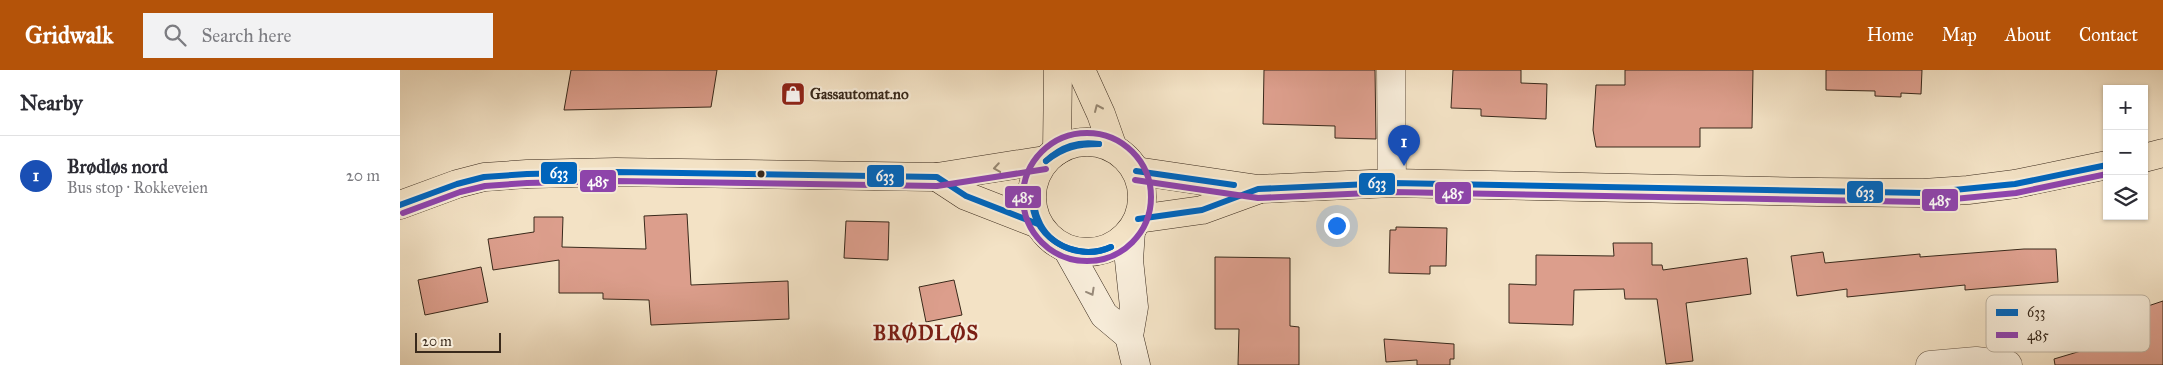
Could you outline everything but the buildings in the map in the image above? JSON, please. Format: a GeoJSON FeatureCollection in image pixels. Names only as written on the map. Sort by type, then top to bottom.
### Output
{"type":"FeatureCollection","features":[{"type":"Feature","properties":{"kind":"main road"},"geometry":{"type":"LineString","coordinates":[[1058,70],[1051,156],[1034,180],[1032,202],[1038,224],[1050,239],[1067,249],[1090,253],[1113,246],[1134,225],[1202,210],[1258,189]]}},
{"type":"Feature","properties":{"kind":"main road"},"geometry":{"type":"LineString","coordinates":[[1081,70],[1101,114],[1113,148]]}},
{"type":"Feature","properties":{"kind":"main road"},"geometry":{"type":"LineString","coordinates":[[1391,70],[1392,183]]}},
{"type":"Feature","properties":{"kind":"main road"},"geometry":{"type":"LineString","coordinates":[[400,205],[457,184],[484,177],[527,174],[634,173],[937,177],[1051,156],[1075,143],[1094,142],[1113,148],[1125,158],[1136,171],[1141,186],[1142,203],[1134,225],[1129,260],[1134,307],[1129,336],[1136,365]]}},
{"type":"Feature","properties":{"kind":"main road"},"geometry":{"type":"LineString","coordinates":[[2148,157],[2163,153]]}},
{"type":"Feature","properties":{"kind":"main road"},"geometry":{"type":"LineString","coordinates":[[1136,171],[1258,189],[1392,183],[1923,193],[2015,184],[2103,166]]}},
{"type":"Feature","properties":{"kind":"main road"},"geometry":{"type":"LineString","coordinates":[[937,177],[966,196],[1038,224]]}},
{"type":"Feature","properties":{"kind":"main road"},"geometry":{"type":"LineString","coordinates":[[1067,249],[1104,315],[1129,336]]}},
{"type":"Feature","properties":{"kind":"main road"},"geometry":{"type":"LineString","coordinates":[[1930,365],[1976,360],[2008,365]]}},
{"type":"Feature","properties":{"kind":"transit line","name":"485"},"geometry":{"type":"LineString","coordinates":[[1087,133],[1111,138],[1132,152],[1146,173],[1151,197],[1146,221],[1132,242],[1111,256],[1087,261],[1063,256],[1042,242],[1028,221],[1023,197],[1028,173],[1042,152],[1063,138],[1087,133]]}},
{"type":"Feature","properties":{"kind":"transit line","name":"633"},"geometry":{"type":"LineString","coordinates":[[1046,161],[1064,148],[1084,143],[1099,144]]}},
{"type":"Feature","properties":{"kind":"transit line","name":"633"},"geometry":{"type":"LineString","coordinates":[[1046,161],[1058,152],[1071,147],[1099,144]]}},
{"type":"Feature","properties":{"kind":"transit line","name":"633"},"geometry":{"type":"LineString","coordinates":[[1138,219],[1202,210],[1258,189],[1392,183],[1923,193],[2015,184],[2103,166]]}},
{"type":"Feature","properties":{"kind":"transit line","name":"485"},"geometry":{"type":"LineString","coordinates":[[403,213],[460,192],[485,186],[527,183],[616,181],[937,186],[1046,169]]}},
{"type":"Feature","properties":{"kind":"transit line","name":"633"},"geometry":{"type":"LineString","coordinates":[[1136,171],[1234,185]]}},
{"type":"Feature","properties":{"kind":"transit line","name":"633"},"geometry":{"type":"LineString","coordinates":[[400,205],[457,184],[484,177],[527,174],[616,172],[937,177],[966,196],[1038,224]]}},
{"type":"Feature","properties":{"kind":"transit line","name":"485"},"geometry":{"type":"LineString","coordinates":[[1135,180],[1258,198],[1392,192],[1923,202],[2016,193],[2103,175]]}},
{"type":"Feature","properties":{"kind":"transit line","name":"633"},"geometry":{"type":"LineString","coordinates":[[1033,192],[1038,219],[1043,229],[1059,244],[1079,251],[1090,252],[1111,247]]}},
{"type":"Feature","properties":{"kind":"transit line","name":"633"},"geometry":{"type":"LineString","coordinates":[[1033,192],[1033,207],[1037,221],[1045,233],[1056,242],[1083,252],[1111,247]]}},
{"type":"Feature","properties":{"kind":"place","name":"Gassautomat.no"},"geometry":{"type":"Point","coordinates":[793,94]}},
{"type":"Feature","properties":{"kind":"place","name":"Brødløs nord"},"geometry":{"type":"Point","coordinates":[1404,166]}},
{"type":"Feature","properties":{"kind":"district","name":"BRØDLØS"},"geometry":{"type":"Point","coordinates":[926,333]}}]}
